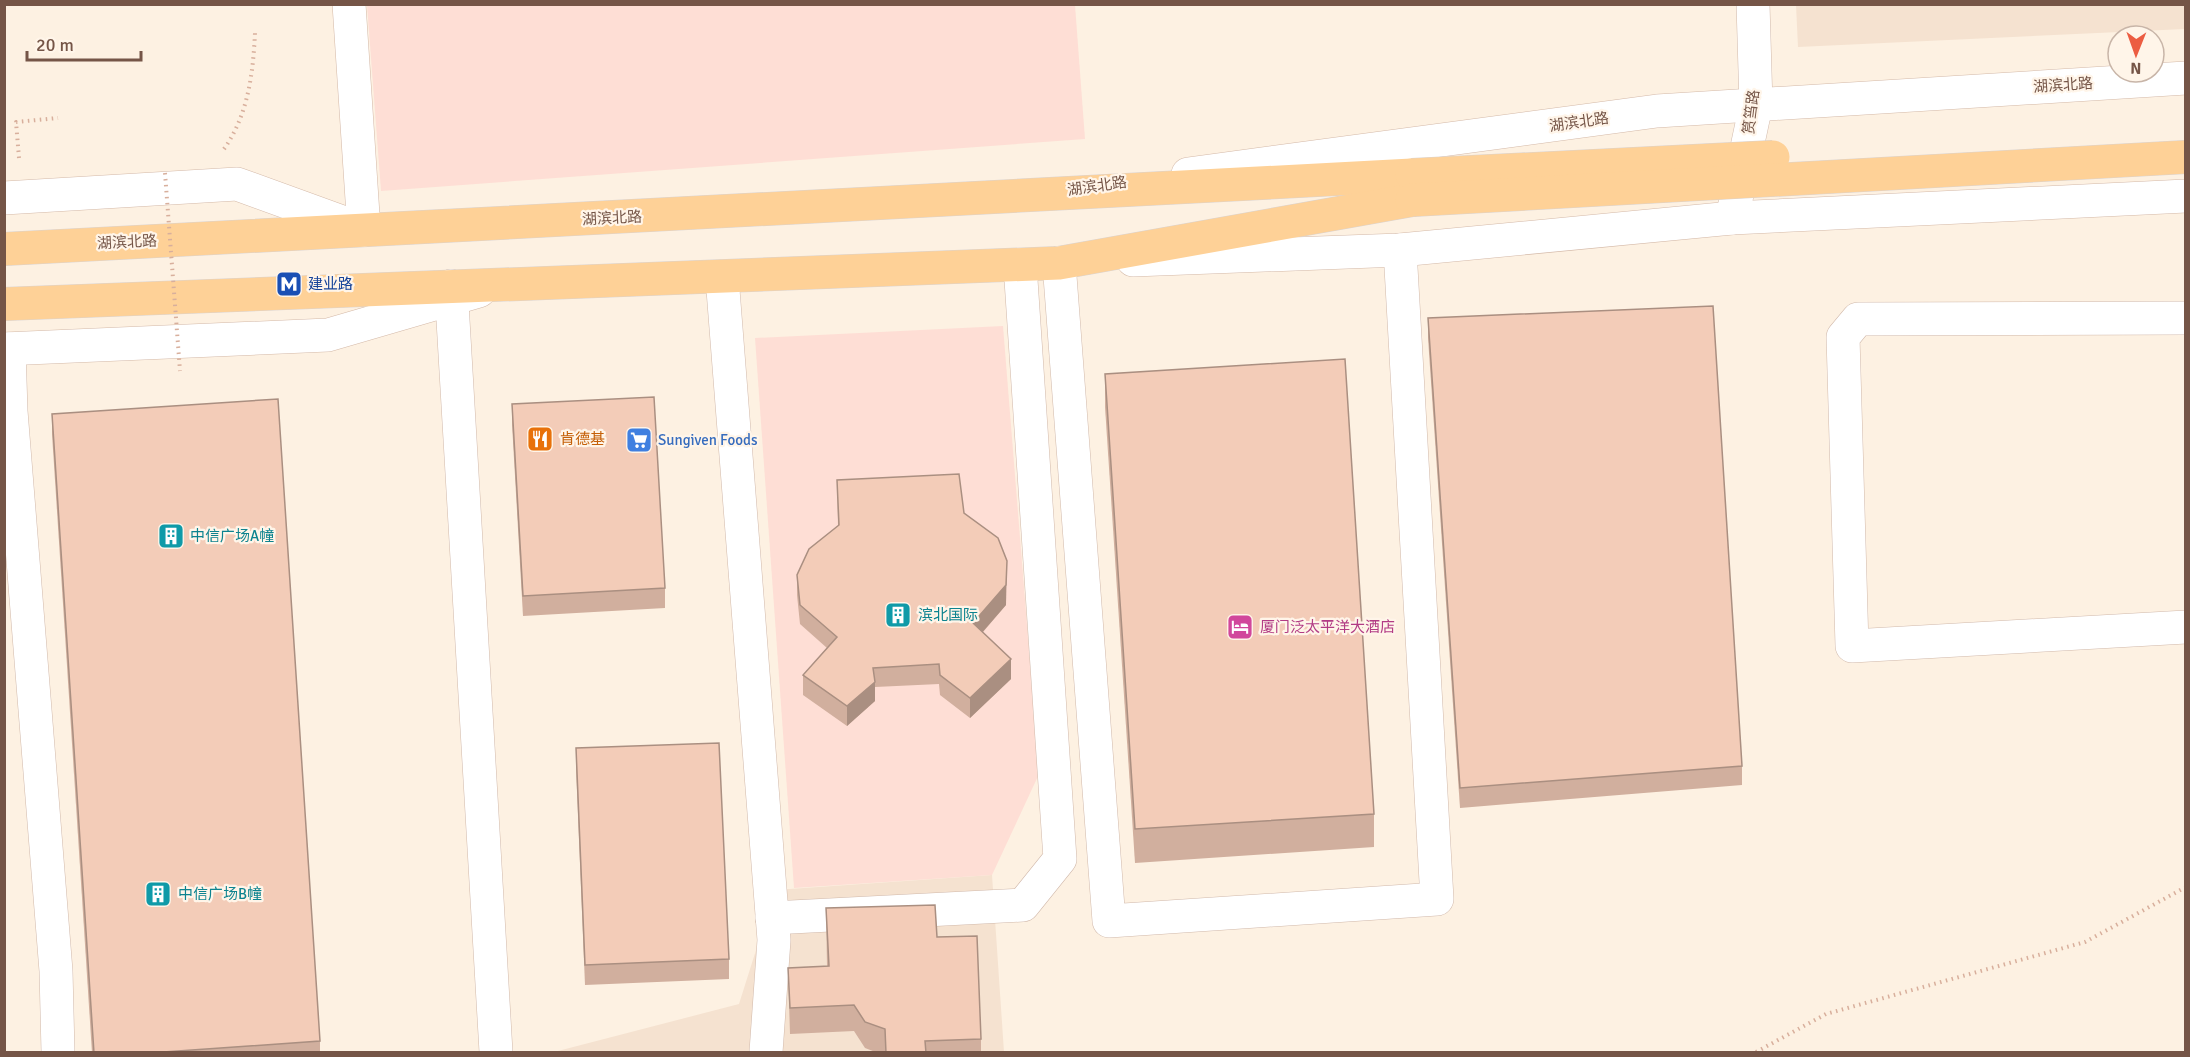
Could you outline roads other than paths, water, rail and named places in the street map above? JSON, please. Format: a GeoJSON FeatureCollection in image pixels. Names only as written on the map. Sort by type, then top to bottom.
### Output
{"type":"FeatureCollection","features":[{"type":"Feature","properties":{"kind":"main road"},"geometry":{"type":"LineString","coordinates":[[4,304],[451,293],[498,285],[1059,263],[1412,188],[2186,137]]}},
{"type":"Feature","properties":{"kind":"main road"},"geometry":{"type":"LineString","coordinates":[[1041,194],[1412,188],[2186,157]]}},
{"type":"Feature","properties":{"kind":"main road","name":"湖滨北路"},"geometry":{"type":"LineString","coordinates":[[4,249],[909,203],[1041,194]]}},
{"type":"Feature","properties":{"kind":"street"},"geometry":{"type":"LineString","coordinates":[[4,198],[237,184],[364,230],[349,4]]}},
{"type":"Feature","properties":{"kind":"street","name":"筼筜路"},"geometry":{"type":"LineString","coordinates":[[1732,218],[1756,105],[1753,4]]}},
{"type":"Feature","properties":{"kind":"street","name":"湖滨北路"},"geometry":{"type":"LineString","coordinates":[[1041,194],[1657,111],[2186,78]]}},
{"type":"Feature","properties":{"kind":"street"},"geometry":{"type":"LineString","coordinates":[[1400,250],[1437,899],[1109,921],[1059,263],[1400,250],[1732,218],[2186,196]]}},
{"type":"Feature","properties":{"kind":"street"},"geometry":{"type":"LineString","coordinates":[[772,918],[1023,905],[1060,859],[1020,265]]}},
{"type":"Feature","properties":{"kind":"street"},"geometry":{"type":"LineString","coordinates":[[722,276],[774,940],[766,1053]]}},
{"type":"Feature","properties":{"kind":"street"},"geometry":{"type":"LineString","coordinates":[[58,1053],[56,971],[7,349],[328,335],[451,293],[496,1053]]}},
{"type":"Feature","properties":{"kind":"street"},"geometry":{"type":"LineString","coordinates":[[2186,318],[1858,319],[1843,337],[1852,646],[2186,627]]}},
{"type":"Feature","properties":{"kind":"place","name":"建业路"},"geometry":{"type":"Point","coordinates":[289,284]}},
{"type":"Feature","properties":{"kind":"place","name":"肯德基"},"geometry":{"type":"Point","coordinates":[540,439]}},
{"type":"Feature","properties":{"kind":"place","name":"Sungiven Foods"},"geometry":{"type":"Point","coordinates":[639,440]}},
{"type":"Feature","properties":{"kind":"place","name":"中信广场A幢"},"geometry":{"type":"Point","coordinates":[171,536]}},
{"type":"Feature","properties":{"kind":"place","name":"滨北国际"},"geometry":{"type":"Point","coordinates":[898,615]}},
{"type":"Feature","properties":{"kind":"place","name":"厦门泛太平洋大酒店"},"geometry":{"type":"Point","coordinates":[1240,627]}},
{"type":"Feature","properties":{"kind":"place","name":"中信广场B幢"},"geometry":{"type":"Point","coordinates":[158,894]}}]}
